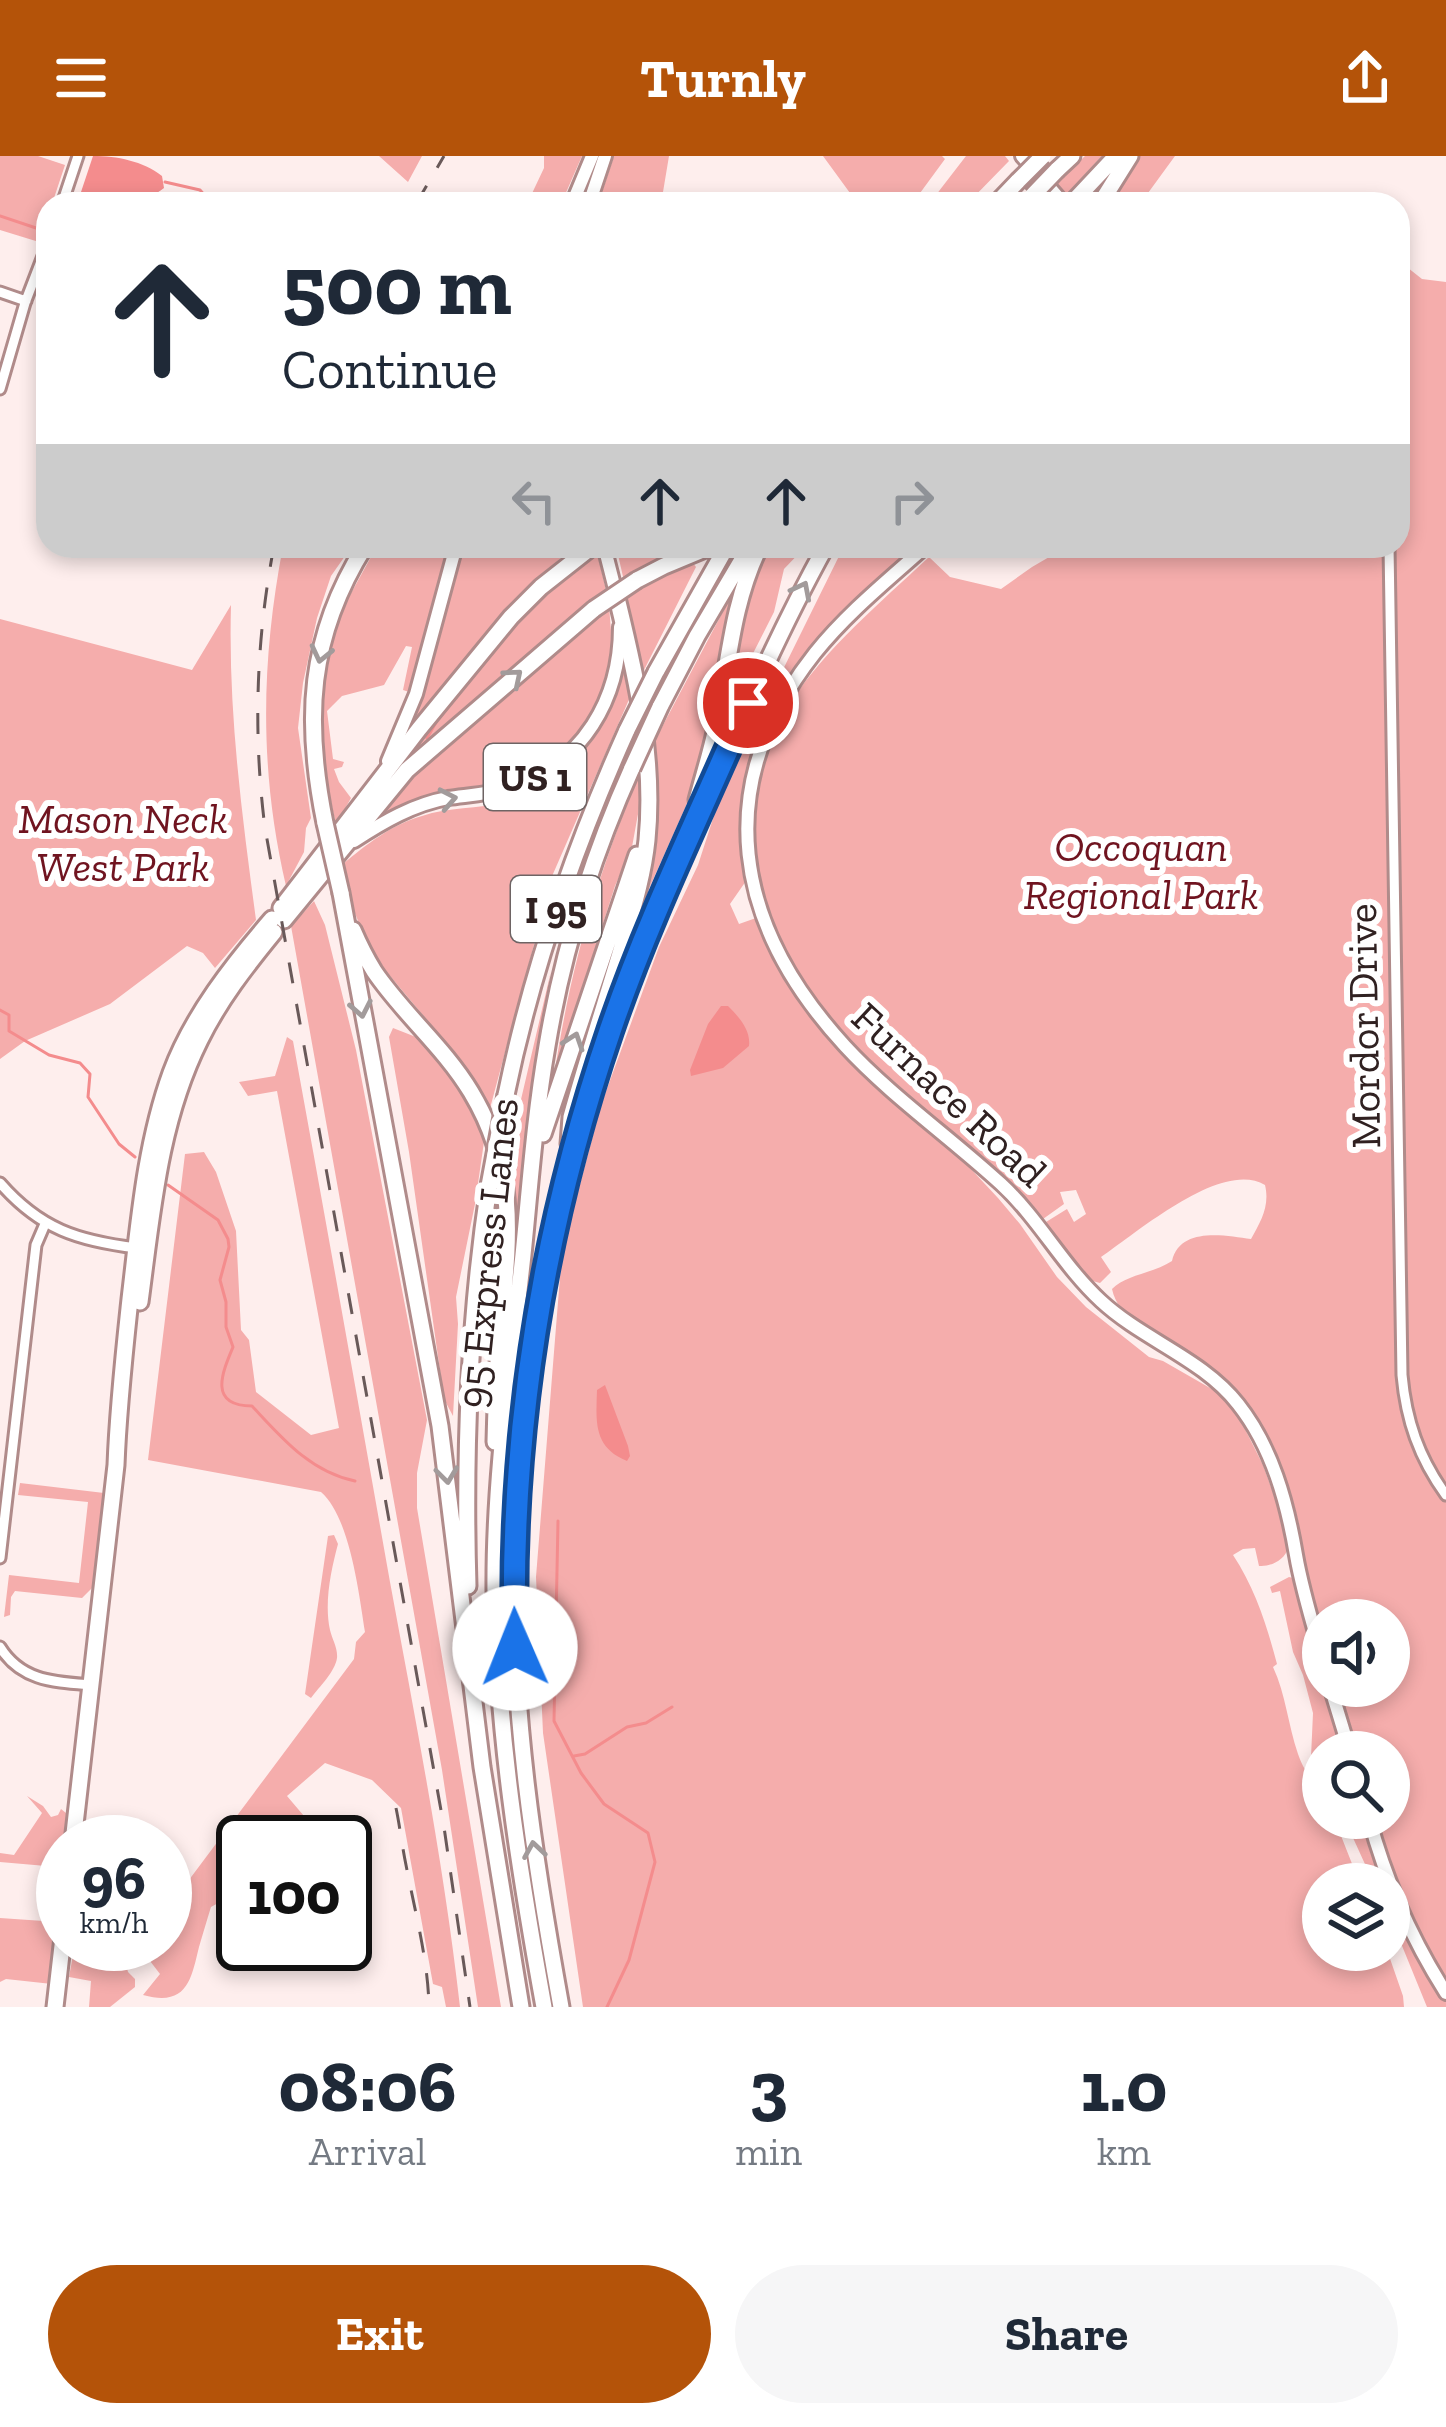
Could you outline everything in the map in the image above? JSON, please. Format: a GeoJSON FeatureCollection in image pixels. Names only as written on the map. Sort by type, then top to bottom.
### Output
{"type":"FeatureCollection","features":[{"type":"Feature","properties":{"kind":"highway"},"geometry":{"type":"LineString","coordinates":[[1008,192],[1043,156]]}},
{"type":"Feature","properties":{"kind":"highway"},"geometry":{"type":"LineString","coordinates":[[1036,192],[1072,156]]}},
{"type":"Feature","properties":{"kind":"highway"},"geometry":{"type":"LineString","coordinates":[[1081,192],[1116,156]]}},
{"type":"Feature","properties":{"kind":"highway"},"geometry":{"type":"LineString","coordinates":[[1108,192],[1130,156]]}},
{"type":"Feature","properties":{"kind":"highway"},"geometry":{"type":"LineString","coordinates":[[359,558],[336,602],[323,643],[315,681],[313,758],[440,1426],[473,1685]]}},
{"type":"Feature","properties":{"kind":"highway"},"geometry":{"type":"LineString","coordinates":[[370,794],[511,617],[541,587],[586,558]]}},
{"type":"Feature","properties":{"kind":"highway"},"geometry":{"type":"LineString","coordinates":[[344,849],[415,761],[594,609],[681,558]]}},
{"type":"Feature","properties":{"kind":"highway","name":"I 95"},"geometry":{"type":"LineString","coordinates":[[521,2007],[490,1826],[473,1685],[467,1537],[469,1394],[489,1186],[506,1095],[559,900],[627,730],[720,558]]}},
{"type":"Feature","properties":{"kind":"highway","name":"95 Express Lanes"},"geometry":{"type":"LineString","coordinates":[[544,2007],[517,1857],[502,1733],[495,1588],[541,1087],[561,976],[589,878],[660,707],[743,558]]}},
{"type":"Feature","properties":{"kind":"highway"},"geometry":{"type":"LineString","coordinates":[[684,849],[712,744],[740,595],[755,558]]}},
{"type":"Feature","properties":{"kind":"highway","name":"I 95"},"geometry":{"type":"LineString","coordinates":[[561,2007],[533,1849],[515,1666],[520,1453],[543,1282],[569,1165],[618,1008],[774,646],[820,558]]}},
{"type":"Feature","properties":{"kind":"highway"},"geometry":{"type":"LineString","coordinates":[[569,1165],[571,1117],[641,879],[649,824],[637,679],[618,602]]}},
{"type":"Feature","properties":{"kind":"highway"},"geometry":{"type":"LineString","coordinates":[[529,1193],[551,1107],[638,854],[648,775]]}},
{"type":"Feature","properties":{"kind":"highway","name":"US 1"},"geometry":{"type":"LineString","coordinates":[[77,1815],[116,1465],[129,1400],[141,1249],[164,1140],[193,1055],[225,999],[370,794]]}},
{"type":"Feature","properties":{"kind":"highway","name":"US 1"},"geometry":{"type":"LineString","coordinates":[[278,920],[344,849]]}},
{"type":"Feature","properties":{"kind":"highway"},"geometry":{"type":"LineString","coordinates":[[340,893],[372,968],[473,1095],[502,1173],[509,1234],[496,1406],[498,1523]]}},
{"type":"Feature","properties":{"kind":"highway"},"geometry":{"type":"LineString","coordinates":[[55,2007],[59,1971]]}},
{"type":"Feature","properties":{"kind":"main road"},"geometry":{"type":"LineString","coordinates":[[577,192],[592,156]]}},
{"type":"Feature","properties":{"kind":"main road"},"geometry":{"type":"LineString","coordinates":[[593,192],[605,156]]}},
{"type":"Feature","properties":{"kind":"main road"},"geometry":{"type":"LineString","coordinates":[[1022,156],[1062,192]]}},
{"type":"Feature","properties":{"kind":"main road","name":"US 1"},"geometry":{"type":"LineString","coordinates":[[370,794],[409,716],[453,558]]}},
{"type":"Feature","properties":{"kind":"main road","name":"US 1"},"geometry":{"type":"LineString","coordinates":[[344,849],[403,813],[438,800],[513,787],[564,757],[596,720],[614,682],[620,642],[618,602],[604,558]]}},
{"type":"Feature","properties":{"kind":"main road","name":"Furnace Road"},"geometry":{"type":"LineString","coordinates":[[913,558],[831,635],[800,675],[774,722],[747,808],[746,852],[755,895],[789,968],[842,1043],[1016,1198],[1095,1296],[1219,1384],[1239,1404],[1283,1492],[1308,1599]]}},
{"type":"Feature","properties":{"kind":"main road"},"geometry":{"type":"LineString","coordinates":[[1375,1839],[1406,1922],[1446,1993]]}},
{"type":"Feature","properties":{"kind":"street"},"geometry":{"type":"LineString","coordinates":[[66,192],[78,156]]}},
{"type":"Feature","properties":{"kind":"street"},"geometry":{"type":"LineString","coordinates":[[0,389],[36,275]]}},
{"type":"Feature","properties":{"kind":"street"},"geometry":{"type":"LineString","coordinates":[[0,292],[26,301]]}},
{"type":"Feature","properties":{"kind":"street","name":"Mordor Drive"},"geometry":{"type":"LineString","coordinates":[[1389,558],[1402,1375],[1415,1441],[1446,1495]]}},
{"type":"Feature","properties":{"kind":"street"},"geometry":{"type":"LineString","coordinates":[[0,1183],[45,1224],[81,1238],[141,1249]]}},
{"type":"Feature","properties":{"kind":"street"},"geometry":{"type":"LineString","coordinates":[[0,1558],[37,1245],[45,1224]]}},
{"type":"Feature","properties":{"kind":"street"},"geometry":{"type":"LineString","coordinates":[[0,1647],[13,1664],[34,1678],[91,1685]]}},
{"type":"Feature","properties":{"kind":"green space"},"geometry":{"type":"Polygon","coordinates":[[[0,156],[38,156],[65,165],[56,192],[36,192],[36,241],[0,230],[0,156]]]}},
{"type":"Feature","properties":{"kind":"green space"},"geometry":{"type":"Polygon","coordinates":[[[379,156],[422,156],[408,182],[379,156]]]}},
{"type":"Feature","properties":{"kind":"green space"},"geometry":{"type":"Polygon","coordinates":[[[544,156],[582,156],[566,192],[533,192],[544,168],[544,156]]]}},
{"type":"Feature","properties":{"kind":"green space"},"geometry":{"type":"Polygon","coordinates":[[[614,156],[669,156],[663,192],[602,192],[614,156]]]}},
{"type":"Feature","properties":{"kind":"green space"},"geometry":{"type":"Polygon","coordinates":[[[823,156],[945,159],[921,192],[849,192],[823,156]]]}},
{"type":"Feature","properties":{"kind":"green space"},"geometry":{"type":"Polygon","coordinates":[[[966,156],[1005,156],[1009,161],[979,192],[938,192],[966,156]]]}},
{"type":"Feature","properties":{"kind":"green space"},"geometry":{"type":"Polygon","coordinates":[[[1085,156],[1102,156],[1069,192],[1054,186],[1085,156]]]}},
{"type":"Feature","properties":{"kind":"green space"},"geometry":{"type":"Polygon","coordinates":[[[1138,156],[1175,156],[1149,192],[1114,192],[1138,156]]]}},
{"type":"Feature","properties":{"kind":"green space","name":"Occoquan Regional Park"},"geometry":{"type":"Polygon","coordinates":[[[1410,270],[1422,279],[1446,282],[1446,1982],[1410,1913],[1410,1863],[1390,1863],[1383,1839],[1410,1839],[1410,1731],[1351,1731],[1345,1707],[1410,1707],[1410,1599],[1314,1599],[1288,1487],[1255,1415],[1219,1375],[1128,1315],[1112,1289],[1172,1261],[1177,1250],[1193,1238],[1251,1239],[1265,1207],[1265,1185],[1247,1180],[1226,1182],[1181,1202],[1101,1257],[1111,1272],[1100,1283],[1085,1279],[1046,1222],[1067,1209],[1074,1222],[1086,1214],[1076,1190],[1060,1192],[1064,1204],[1043,1219],[866,1058],[798,977],[765,902],[756,862],[759,780],[770,741],[805,683],[837,644],[928,558],[950,577],[1001,589],[1047,558],[1410,558],[1410,270]]]}},
{"type":"Feature","properties":{"kind":"green space"},"geometry":{"type":"Polygon","coordinates":[[[281,558],[344,558],[331,576],[317,618],[303,683],[298,728],[311,818],[304,852],[286,886],[267,758],[267,674],[281,558]]]}},
{"type":"Feature","properties":{"kind":"green space"},"geometry":{"type":"Polygon","coordinates":[[[370,558],[444,558],[409,692],[403,690],[412,647],[406,646],[384,685],[342,696],[327,711],[333,759],[344,762],[334,769],[351,798],[336,825],[322,760],[323,682],[333,626],[370,558]]]}},
{"type":"Feature","properties":{"kind":"green space"},"geometry":{"type":"Polygon","coordinates":[[[458,558],[561,558],[479,647],[394,756],[424,679],[458,558]]]}},
{"type":"Feature","properties":{"kind":"green space"},"geometry":{"type":"Polygon","coordinates":[[[590,558],[598,558],[607,594],[432,739],[324,869],[403,757],[530,607],[590,558]]]}},
{"type":"Feature","properties":{"kind":"green space"},"geometry":{"type":"Polygon","coordinates":[[[619,558],[673,558],[624,581],[619,558]]]}},
{"type":"Feature","properties":{"kind":"green space"},"geometry":{"type":"Polygon","coordinates":[[[763,558],[795,558],[784,569],[774,612],[731,697],[743,616],[763,558]]]}},
{"type":"Feature","properties":{"kind":"green space"},"geometry":{"type":"Polygon","coordinates":[[[838,558],[905,558],[798,667],[753,756],[740,830],[746,881],[730,904],[739,924],[756,918],[807,1006],[922,1120],[930,1135],[956,1153],[998,1198],[1057,1277],[1086,1307],[1149,1357],[1224,1396],[1235,1409],[1263,1465],[1284,1523],[1288,1549],[1280,1559],[1259,1566],[1255,1548],[1233,1555],[1264,1622],[1302,1762],[1302,1839],[1342,1839],[1352,1863],[1302,1863],[1302,1971],[1394,1971],[1404,2007],[583,2007],[543,1733],[536,1577],[562,1252],[601,1105],[659,947],[698,865],[720,797],[838,558]]]}},
{"type":"Feature","properties":{"kind":"green space"},"geometry":{"type":"Polygon","coordinates":[[[687,563],[696,567],[643,672],[626,596],[687,563]]]}},
{"type":"Feature","properties":{"kind":"green space"},"geometry":{"type":"Polygon","coordinates":[[[747,566],[724,635],[712,718],[694,788],[639,911],[652,746],[747,566]]]}},
{"type":"Feature","properties":{"kind":"green space","name":"Mason Neck West Park"},"geometry":{"type":"Polygon","coordinates":[[[231,605],[234,724],[256,920],[215,968],[203,953],[187,946],[110,1004],[25,1041],[0,1059],[0,619],[192,670],[231,605]]]}},
{"type":"Feature","properties":{"kind":"green space"},"geometry":{"type":"Polygon","coordinates":[[[609,606],[613,655],[605,691],[586,727],[555,760],[515,782],[477,789],[360,833],[432,757],[609,606]]]}},
{"type":"Feature","properties":{"kind":"green space"},"geometry":{"type":"Polygon","coordinates":[[[627,661],[634,688],[553,874],[489,1112],[437,1032],[380,964],[352,906],[343,864],[411,820],[505,802],[550,781],[598,729],[627,661]]]}},
{"type":"Feature","properties":{"kind":"green space"},"geometry":{"type":"Polygon","coordinates":[[[641,770],[632,847],[554,1077],[587,921],[641,770]]]}},
{"type":"Feature","properties":{"kind":"green space"},"geometry":{"type":"Polygon","coordinates":[[[314,901],[325,925],[356,1050],[427,1420],[417,1473],[417,1508],[501,2007],[478,2007],[442,1770],[291,926],[314,901]]]}},
{"type":"Feature","properties":{"kind":"green space"},"geometry":{"type":"Polygon","coordinates":[[[551,971],[534,1065],[516,1227],[505,1168],[551,971]]]}},
{"type":"Feature","properties":{"kind":"green space"},"geometry":{"type":"Polygon","coordinates":[[[393,1028],[421,1039],[462,1093],[485,1135],[456,1297],[453,1416],[444,1399],[389,1037],[393,1028]]]}},
{"type":"Feature","properties":{"kind":"green space"},"geometry":{"type":"Polygon","coordinates":[[[287,1037],[293,1041],[419,1741],[460,2007],[446,2007],[442,1987],[433,1984],[401,1808],[372,1780],[325,1763],[287,1796],[303,1815],[237,1815],[354,1659],[356,1642],[365,1632],[346,1537],[331,1504],[321,1492],[148,1460],[185,1154],[204,1152],[216,1172],[236,1231],[241,1330],[249,1340],[256,1392],[311,1435],[339,1428],[277,1091],[248,1096],[239,1082],[275,1076],[287,1037]]]}},
{"type":"Feature","properties":{"kind":"green space"},"geometry":{"type":"Polygon","coordinates":[[[20,1483],[104,1493],[96,1584],[82,1598],[15,1591],[10,1615],[4,1617],[9,1575],[79,1583],[88,1502],[18,1495],[20,1483]]]}},
{"type":"Feature","properties":{"kind":"green space"},"geometry":{"type":"Polygon","coordinates":[[[334,1535],[338,1544],[328,1609],[337,1658],[311,1698],[305,1694],[328,1536],[334,1535]]]}},
{"type":"Feature","properties":{"kind":"green space"},"geometry":{"type":"Polygon","coordinates":[[[1289,1577],[1297,1579],[1303,1599],[1302,1673],[1280,1591],[1272,1593],[1270,1587],[1289,1577]]]}},
{"type":"Feature","properties":{"kind":"green space"},"geometry":{"type":"Polygon","coordinates":[[[1311,1707],[1333,1707],[1339,1731],[1312,1731],[1311,1707]]]}},
{"type":"Feature","properties":{"kind":"green space"},"geometry":{"type":"Polygon","coordinates":[[[27,1796],[50,1815],[42,1813],[27,1796]]]}},
{"type":"Feature","properties":{"kind":"green space"},"geometry":{"type":"Polygon","coordinates":[[[36,1822],[36,1865],[0,1862],[0,1853],[14,1855],[36,1822]]]}},
{"type":"Feature","properties":{"kind":"green space"},"geometry":{"type":"Polygon","coordinates":[[[1354,1839],[1371,1839],[1378,1863],[1364,1863],[1354,1839]]]}},
{"type":"Feature","properties":{"kind":"green space"},"geometry":{"type":"Polygon","coordinates":[[[216,1844],[216,1904],[211,1907],[193,1970],[189,1980],[169,1997],[143,1995],[158,1971],[192,1971],[192,1876],[216,1844]]]}},
{"type":"Feature","properties":{"kind":"green space"},"geometry":{"type":"Polygon","coordinates":[[[0,1918],[36,1920],[36,1971],[53,1971],[52,1984],[0,1982],[0,1918]]]}},
{"type":"Feature","properties":{"kind":"green space"},"geometry":{"type":"Polygon","coordinates":[[[1410,1936],[1446,2000],[1446,2007],[1427,2007],[1410,1965],[1410,1936]]]}},
{"type":"Feature","properties":{"kind":"green space"},"geometry":{"type":"Polygon","coordinates":[[[70,1971],[128,1971],[135,1987],[110,2007],[89,2007],[91,1981],[69,1977],[70,1971]]]}},
{"type":"Feature","properties":{"kind":"shaded area"},"geometry":{"type":"Polygon","coordinates":[[[93,156],[147,167],[162,176],[164,188],[157,192],[81,192],[93,156]]]}},
{"type":"Feature","properties":{"kind":"shaded area"},"geometry":{"type":"Polygon","coordinates":[[[721,1006],[728,1006],[740,1019],[749,1046],[723,1068],[691,1076],[708,1024],[721,1006]]]}},
{"type":"Feature","properties":{"kind":"shaded area"},"geometry":{"type":"Polygon","coordinates":[[[605,1385],[628,1446],[627,1461],[608,1448],[599,1432],[597,1390],[605,1385]]]}},
{"type":"Feature","properties":{"kind":"waterway"},"geometry":{"type":"LineString","coordinates":[[165,182],[202,192]]}},
{"type":"Feature","properties":{"kind":"waterway"},"geometry":{"type":"LineString","coordinates":[[0,216],[36,228]]}},
{"type":"Feature","properties":{"kind":"waterway"},"geometry":{"type":"LineString","coordinates":[[427,738],[494,651]]}},
{"type":"Feature","properties":{"kind":"waterway"},"geometry":{"type":"LineString","coordinates":[[0,1010],[9,1015],[9,1031],[49,1055],[80,1063],[90,1074],[88,1097],[119,1144],[135,1157]]}},
{"type":"Feature","properties":{"kind":"waterway"},"geometry":{"type":"LineString","coordinates":[[168,1185],[218,1220],[228,1239],[220,1280],[233,1347],[223,1377],[224,1394],[238,1405],[252,1406],[310,1461],[355,1481]]}},
{"type":"Feature","properties":{"kind":"waterway"},"geometry":{"type":"LineString","coordinates":[[558,1521],[554,1721],[581,1773],[604,1804],[648,1833],[655,1862],[629,1960],[607,2007]]}},
{"type":"Feature","properties":{"kind":"waterway"},"geometry":{"type":"LineString","coordinates":[[574,1756],[672,1707]]}},
{"type":"Feature","properties":{"kind":"railway"},"geometry":{"type":"LineString","coordinates":[[423,192],[444,156]]}},
{"type":"Feature","properties":{"kind":"railway"},"geometry":{"type":"LineString","coordinates":[[272,558],[258,687],[265,828],[444,1827],[470,2007]]}},
{"type":"Feature","properties":{"kind":"railway"},"geometry":{"type":"LineString","coordinates":[[396,1808],[424,1953],[429,2007]]}},
{"type":"Feature","properties":{"kind":"route"},"geometry":{"type":"LineString","coordinates":[[515,1648],[514,1558],[522,1423],[543,1282],[569,1165],[626,986],[748,703]]}}]}
